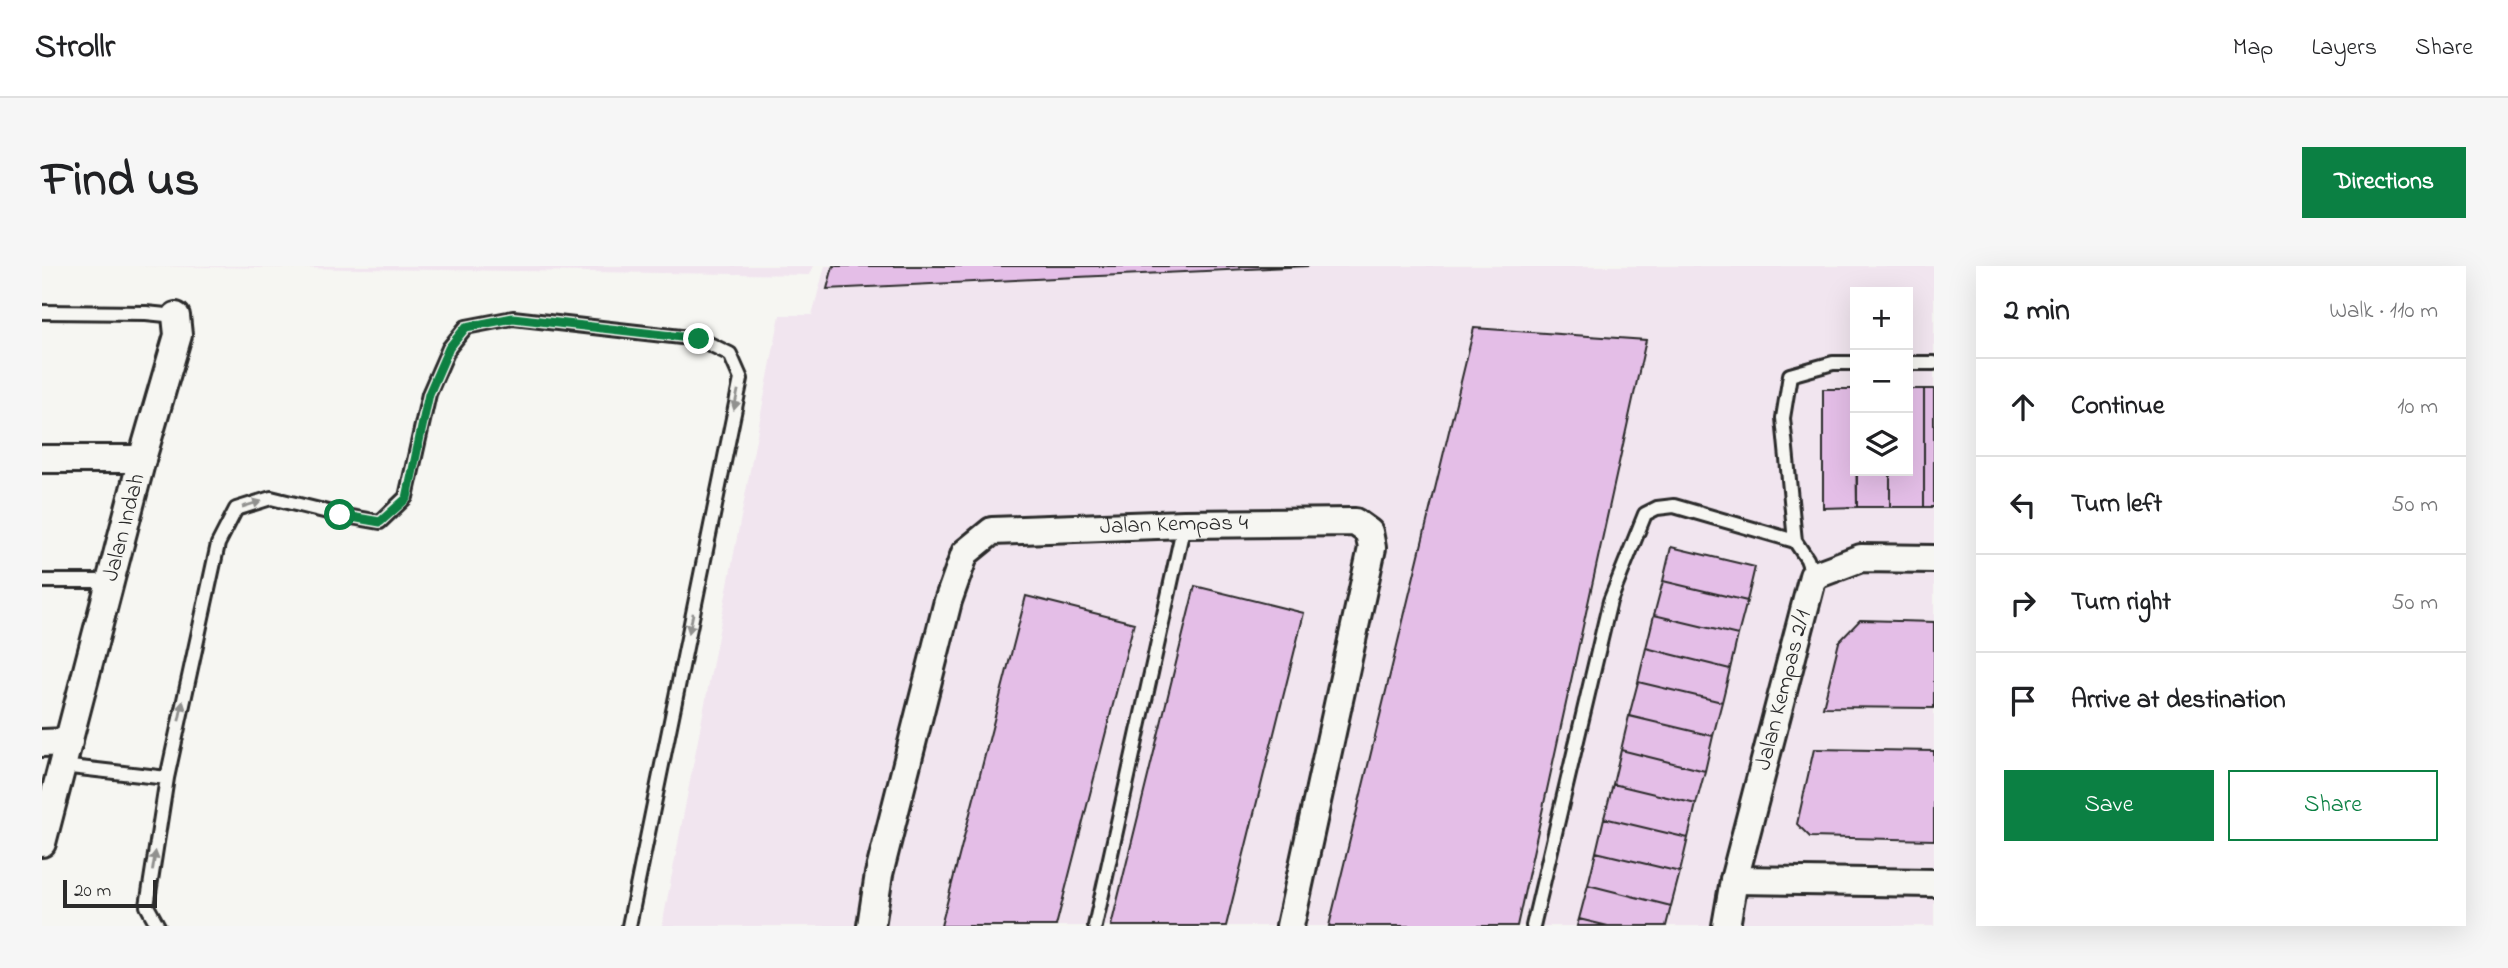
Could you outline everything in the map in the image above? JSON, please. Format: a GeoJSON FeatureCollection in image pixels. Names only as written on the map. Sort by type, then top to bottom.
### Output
{"type":"FeatureCollection","features":[{"type":"Feature","properties":{"kind":"street","name":"Jalan Indah"},"geometry":{"type":"LineString","coordinates":[[42,843],[142,459],[178,335],[176,316]]}},
{"type":"Feature","properties":{"kind":"street"},"geometry":{"type":"LineString","coordinates":[[42,459],[142,459]]}},
{"type":"Feature","properties":{"kind":"street","name":"Jalan Kempas 4"},"geometry":{"type":"LineString","coordinates":[[871,926],[879,874],[945,614],[965,553],[992,531],[1184,524],[1355,522],[1369,532],[1372,548],[1290,926]]}},
{"type":"Feature","properties":{"kind":"street"},"geometry":{"type":"LineString","coordinates":[[1812,576],[1861,558],[1934,559]]}},
{"type":"Feature","properties":{"kind":"street","name":"Jalan Kempas 2/1"},"geometry":{"type":"LineString","coordinates":[[1726,926],[1734,880],[1812,576]]}},
{"type":"Feature","properties":{"kind":"street"},"geometry":{"type":"LineString","coordinates":[[42,743],[66,754]]}},
{"type":"Feature","properties":{"kind":"street"},"geometry":{"type":"LineString","coordinates":[[1734,880],[1934,883]]}},
{"type":"Feature","properties":{"kind":"lane"},"geometry":{"type":"LineString","coordinates":[[42,312],[146,313],[176,316]]}},
{"type":"Feature","properties":{"kind":"lane"},"geometry":{"type":"LineString","coordinates":[[158,926],[147,906],[167,778],[218,544],[236,509],[271,498],[380,522],[407,498],[429,394],[449,348],[466,327],[513,318],[699,339],[730,354],[741,379],[629,926]]}},
{"type":"Feature","properties":{"kind":"lane"},"geometry":{"type":"LineString","coordinates":[[1812,576],[1807,559],[1795,541],[1783,418],[1790,375],[1833,363],[1850,363]]}},
{"type":"Feature","properties":{"kind":"lane"},"geometry":{"type":"LineString","coordinates":[[1913,363],[1934,363]]}},
{"type":"Feature","properties":{"kind":"lane"},"geometry":{"type":"LineString","coordinates":[[1533,926],[1610,601],[1645,514],[1657,508],[1674,506],[1795,541]]}},
{"type":"Feature","properties":{"kind":"lane"},"geometry":{"type":"LineString","coordinates":[[1094,926],[1184,524]]}},
{"type":"Feature","properties":{"kind":"lane"},"geometry":{"type":"LineString","coordinates":[[42,581],[111,581]]}},
{"type":"Feature","properties":{"kind":"lane"},"geometry":{"type":"LineString","coordinates":[[66,754],[167,778]]}},
{"type":"Feature","properties":{"kind":"shaded area"},"geometry":{"type":"Polygon","coordinates":[[[134,266],[813,266],[810,275],[134,266]]]}},
{"type":"Feature","properties":{"kind":"shaded area"},"geometry":{"type":"Polygon","coordinates":[[[825,266],[1934,266],[1934,926],[662,926],[780,315],[812,315],[825,266]]]}},
{"type":"Feature","properties":{"kind":"building"},"geometry":{"type":"Polygon","coordinates":[[[833,266],[1309,266],[827,289],[833,266]]]}},
{"type":"Feature","properties":{"kind":"building"},"geometry":{"type":"Polygon","coordinates":[[[1474,328],[1646,340],[1517,926],[1329,926],[1474,328]]]}},
{"type":"Feature","properties":{"kind":"building"},"geometry":{"type":"Polygon","coordinates":[[[1823,389],[1850,389],[1850,476],[1856,476],[1857,507],[1823,508],[1823,389]]]}},
{"type":"Feature","properties":{"kind":"building"},"geometry":{"type":"Polygon","coordinates":[[[1913,389],[1924,389],[1924,507],[1890,507],[1890,476],[1913,476],[1913,389]]]}},
{"type":"Feature","properties":{"kind":"building"},"geometry":{"type":"Polygon","coordinates":[[[1924,389],[1934,389],[1934,507],[1924,507],[1924,389]]]}},
{"type":"Feature","properties":{"kind":"building"},"geometry":{"type":"Polygon","coordinates":[[[1857,476],[1890,476],[1890,507],[1857,507],[1857,476]]]}},
{"type":"Feature","properties":{"kind":"building"},"geometry":{"type":"Polygon","coordinates":[[[1671,547],[1755,567],[1747,601],[1663,581],[1671,547]]]}},
{"type":"Feature","properties":{"kind":"building"},"geometry":{"type":"Polygon","coordinates":[[[1663,581],[1747,601],[1738,635],[1654,615],[1663,581]]]}},
{"type":"Feature","properties":{"kind":"building"},"geometry":{"type":"Polygon","coordinates":[[[1195,586],[1304,613],[1226,926],[1111,926],[1195,586]]]}},
{"type":"Feature","properties":{"kind":"building"},"geometry":{"type":"Polygon","coordinates":[[[1026,596],[1134,623],[1056,926],[941,926],[1026,596]]]}},
{"type":"Feature","properties":{"kind":"building"},"geometry":{"type":"Polygon","coordinates":[[[1654,615],[1738,635],[1730,669],[1646,648],[1654,615]]]}},
{"type":"Feature","properties":{"kind":"building"},"geometry":{"type":"Polygon","coordinates":[[[1860,620],[1934,622],[1934,708],[1823,707],[1839,642],[1860,620]]]}},
{"type":"Feature","properties":{"kind":"building"},"geometry":{"type":"Polygon","coordinates":[[[1646,648],[1730,669],[1722,702],[1638,682],[1646,648]]]}},
{"type":"Feature","properties":{"kind":"building"},"geometry":{"type":"Polygon","coordinates":[[[1638,682],[1722,702],[1713,736],[1629,716],[1638,682]]]}},
{"type":"Feature","properties":{"kind":"building"},"geometry":{"type":"Polygon","coordinates":[[[1629,716],[1713,736],[1705,771],[1621,750],[1629,716]]]}},
{"type":"Feature","properties":{"kind":"building"},"geometry":{"type":"Polygon","coordinates":[[[1814,749],[1934,751],[1934,840],[1810,837],[1797,824],[1814,749]]]}},
{"type":"Feature","properties":{"kind":"building"},"geometry":{"type":"Polygon","coordinates":[[[1621,750],[1705,771],[1696,804],[1613,784],[1621,750]]]}},
{"type":"Feature","properties":{"kind":"building"},"geometry":{"type":"Polygon","coordinates":[[[1613,784],[1696,804],[1688,838],[1604,818],[1613,784]]]}},
{"type":"Feature","properties":{"kind":"building"},"geometry":{"type":"Polygon","coordinates":[[[1604,818],[1688,838],[1680,872],[1596,852],[1604,818]]]}},
{"type":"Feature","properties":{"kind":"building"},"geometry":{"type":"Polygon","coordinates":[[[1596,852],[1680,872],[1671,906],[1588,885],[1596,852]]]}},
{"type":"Feature","properties":{"kind":"building"},"geometry":{"type":"Polygon","coordinates":[[[1588,885],[1671,906],[1666,926],[1608,926],[1579,919],[1588,885]]]}},
{"type":"Feature","properties":{"kind":"building"},"geometry":{"type":"Polygon","coordinates":[[[1579,919],[1608,926],[1577,926],[1579,919]]]}},
{"type":"Feature","properties":{"kind":"route"},"geometry":{"type":"LineString","coordinates":[[340,515],[380,522],[407,498],[429,394],[449,348],[466,327],[513,318],[699,339]]}}]}
